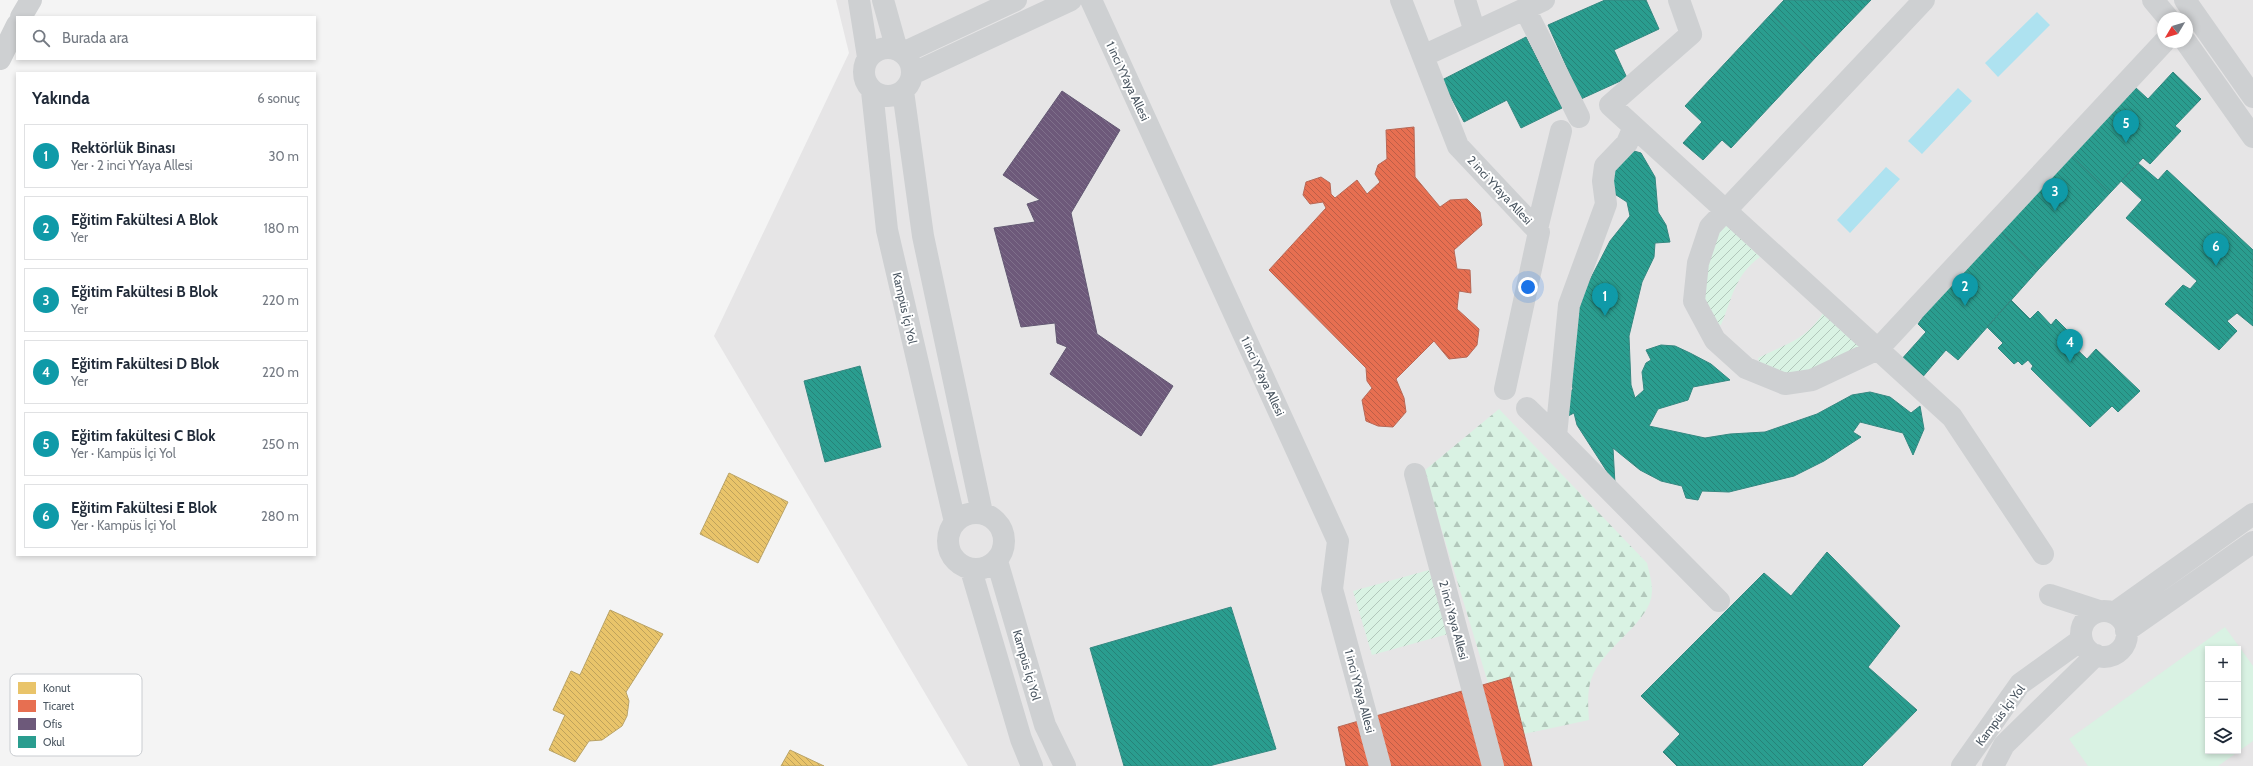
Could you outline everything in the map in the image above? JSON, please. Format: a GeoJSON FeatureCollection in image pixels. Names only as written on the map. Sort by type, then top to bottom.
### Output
{"type":"FeatureCollection","features":[{"type":"Feature","properties":{"kind":"street"},"geometry":{"type":"LineString","coordinates":[[22,16],[31,0]]}},
{"type":"Feature","properties":{"kind":"street"},"geometry":{"type":"LineString","coordinates":[[859,0],[868,57]]}},
{"type":"Feature","properties":{"kind":"street"},"geometry":{"type":"LineString","coordinates":[[883,0],[900,52],[909,61],[907,83],[923,236],[982,513]]}},
{"type":"Feature","properties":{"kind":"street"},"geometry":{"type":"LineString","coordinates":[[1016,0],[900,52],[885,48],[876,51],[868,57],[864,65],[863,75],[866,84],[872,91],[881,96],[890,97],[907,83],[1072,0]]}},
{"type":"Feature","properties":{"kind":"street","name":"1 inci YYaya Allesi"},"geometry":{"type":"LineString","coordinates":[[1091,0],[1338,541],[1332,588],[1380,766]]}},
{"type":"Feature","properties":{"kind":"street","name":"2 inci YYaya Allesi"},"geometry":{"type":"LineString","coordinates":[[1401,0],[1458,146],[1539,232],[1505,389]]}},
{"type":"Feature","properties":{"kind":"street"},"geometry":{"type":"LineString","coordinates":[[1465,0],[1475,32]]}},
{"type":"Feature","properties":{"kind":"street"},"geometry":{"type":"LineString","coordinates":[[1570,123],[1610,105],[1691,34],[1679,0]]}},
{"type":"Feature","properties":{"kind":"street"},"geometry":{"type":"LineString","coordinates":[[1924,0],[1710,227],[1698,263],[1694,301],[1715,340],[1746,368],[1785,384],[1812,380],[1878,349],[2158,48]]}},
{"type":"Feature","properties":{"kind":"street"},"geometry":{"type":"LineString","coordinates":[[2153,0],[2163,12]]}},
{"type":"Feature","properties":{"kind":"street"},"geometry":{"type":"LineString","coordinates":[[2185,0],[2253,97]]}},
{"type":"Feature","properties":{"kind":"street"},"geometry":{"type":"LineString","coordinates":[[1423,56],[1534,4],[1570,123],[1537,229]]}},
{"type":"Feature","properties":{"kind":"street"},"geometry":{"type":"LineString","coordinates":[[0,59],[16,27]]}},
{"type":"Feature","properties":{"kind":"street"},"geometry":{"type":"LineString","coordinates":[[2190,48],[2253,137]]}},
{"type":"Feature","properties":{"kind":"street","name":"Kampüs İçi Yol"},"geometry":{"type":"LineString","coordinates":[[872,91],[887,230],[954,522]]}},
{"type":"Feature","properties":{"kind":"street"},"geometry":{"type":"LineString","coordinates":[[1610,105],[1952,417],[2043,554]]}},
{"type":"Feature","properties":{"kind":"street"},"geometry":{"type":"LineString","coordinates":[[1556,436],[1569,305],[1606,204],[1603,181],[1605,166],[1627,143],[1634,127]]}},
{"type":"Feature","properties":{"kind":"street"},"geometry":{"type":"LineString","coordinates":[[1528,408],[1719,601]]}},
{"type":"Feature","properties":{"kind":"street","name":"2 inci Yaya Allesi"},"geometry":{"type":"LineString","coordinates":[[1415,474],[1492,766]]}},
{"type":"Feature","properties":{"kind":"street"},"geometry":{"type":"LineString","coordinates":[[972,513],[982,513],[991,517],[1003,532],[1003,547],[997,561],[981,570],[971,570],[961,566],[954,560],[948,551],[947,540],[949,530],[954,522],[962,516],[972,513]]}},
{"type":"Feature","properties":{"kind":"street"},"geometry":{"type":"LineString","coordinates":[[2081,636],[2086,619],[2106,612],[2253,514]]}},
{"type":"Feature","properties":{"kind":"street"},"geometry":{"type":"LineString","coordinates":[[2126,631],[2250,549]]}},
{"type":"Feature","properties":{"kind":"street","name":"Kampüs İçi Yol"},"geometry":{"type":"LineString","coordinates":[[997,561],[1044,725],[1065,766]]}},
{"type":"Feature","properties":{"kind":"street"},"geometry":{"type":"LineString","coordinates":[[971,570],[1021,739],[1032,766]]}},
{"type":"Feature","properties":{"kind":"street"},"geometry":{"type":"LineString","coordinates":[[2050,595],[2106,612],[2124,624],[2126,631],[2123,646],[2118,652],[2111,656],[2096,655],[2089,652],[2081,636],[2050,595]]}},
{"type":"Feature","properties":{"kind":"street","name":"Kampüs İçi Yol"},"geometry":{"type":"LineString","coordinates":[[1962,766],[2020,684],[2081,636]]}},
{"type":"Feature","properties":{"kind":"street","name":"Kampüs İçi Yol"},"geometry":{"type":"LineString","coordinates":[[1993,766],[2004,745],[2096,655]]}},
{"type":"Feature","properties":{"kind":"shaded area"},"geometry":{"type":"Polygon","coordinates":[[[836,0],[2253,0],[2253,766],[968,766],[714,336],[849,53],[836,0]]]}},
{"type":"Feature","properties":{"kind":"green space"},"geometry":{"type":"Polygon","coordinates":[[[1722,220],[1760,257],[1751,264],[1739,279],[1721,325],[1710,322],[1699,296],[1722,220]]]}},
{"type":"Feature","properties":{"kind":"green space"},"geometry":{"type":"Polygon","coordinates":[[[1823,313],[1866,343],[1796,378],[1761,369],[1758,358],[1802,336],[1823,313]]]}},
{"type":"Feature","properties":{"kind":"green space"},"geometry":{"type":"Polygon","coordinates":[[[1499,409],[1647,563],[1652,587],[1650,602],[1644,613],[1636,624],[1605,656],[1591,680],[1588,695],[1589,720],[1524,734],[1488,683],[1424,471],[1499,409]]]}},
{"type":"Feature","properties":{"kind":"green space"},"geometry":{"type":"Polygon","coordinates":[[[1429,570],[1448,634],[1372,655],[1353,591],[1429,570]]]}},
{"type":"Feature","properties":{"kind":"green space"},"geometry":{"type":"Polygon","coordinates":[[[2225,627],[2239,646],[2205,646],[2205,754],[2235,754],[2218,766],[2088,766],[2069,739],[2225,627]]]}},
{"type":"Feature","properties":{"kind":"green space"},"geometry":{"type":"Polygon","coordinates":[[[2241,649],[2253,666],[2253,741],[2241,750],[2241,649]]]}},
{"type":"Feature","properties":{"kind":"water"},"geometry":{"type":"Polygon","coordinates":[[[2037,12],[2050,25],[1998,77],[1985,63],[2037,12]]]}},
{"type":"Feature","properties":{"kind":"water"},"geometry":{"type":"Polygon","coordinates":[[[1958,88],[1972,101],[1922,154],[1908,141],[1958,88]]]}},
{"type":"Feature","properties":{"kind":"water"},"geometry":{"type":"Polygon","coordinates":[[[1886,167],[1900,179],[1850,233],[1837,220],[1886,167]]]}},
{"type":"Feature","properties":{"kind":"building: Konut"},"geometry":{"type":"Polygon","coordinates":[[[729,473],[788,502],[758,563],[700,534],[729,473]]]}},
{"type":"Feature","properties":{"kind":"building: Konut"},"geometry":{"type":"Polygon","coordinates":[[[610,610],[663,634],[626,692],[629,701],[627,716],[622,726],[602,740],[589,741],[575,762],[549,750],[565,715],[553,710],[571,671],[580,675],[610,610]]]}},
{"type":"Feature","properties":{"kind":"building: Konut"},"geometry":{"type":"Polygon","coordinates":[[[790,750],[824,766],[781,766],[790,750]]]}},
{"type":"Feature","properties":{"kind":"building: Ticaret"},"geometry":{"type":"Polygon","coordinates":[[[1414,127],[1415,177],[1440,207],[1450,200],[1467,199],[1480,212],[1482,225],[1454,250],[1457,269],[1470,270],[1471,293],[1459,291],[1457,309],[1479,329],[1477,345],[1467,357],[1449,359],[1434,341],[1396,379],[1404,398],[1406,412],[1393,427],[1378,426],[1366,421],[1362,400],[1372,388],[1367,381],[1366,368],[1269,270],[1326,208],[1323,202],[1310,204],[1303,195],[1306,182],[1321,177],[1330,183],[1331,194],[1335,198],[1357,180],[1367,194],[1380,182],[1375,174],[1378,165],[1387,159],[1386,130],[1414,127]]]}},
{"type":"Feature","properties":{"kind":"building: Ticaret"},"geometry":{"type":"Polygon","coordinates":[[[1510,677],[1532,766],[1346,766],[1338,727],[1510,677]]]}},
{"type":"Feature","properties":{"kind":"building: Ofis"},"geometry":{"type":"Polygon","coordinates":[[[1062,91],[1120,130],[1071,213],[1097,334],[1173,386],[1141,436],[1050,374],[1067,347],[1057,343],[1055,323],[1021,327],[994,228],[1035,222],[1027,204],[1040,200],[1003,175],[1062,91]]]}},
{"type":"Feature","properties":{"kind":"building: Okul"},"geometry":{"type":"Polygon","coordinates":[[[1605,0],[1646,0],[1659,29],[1614,50],[1627,78],[1581,99],[1548,25],[1605,0]]]}},
{"type":"Feature","properties":{"kind":"building: Okul"},"geometry":{"type":"Polygon","coordinates":[[[1784,0],[1871,0],[1816,57],[1771,14],[1784,0]]]}},
{"type":"Feature","properties":{"kind":"building: Okul"},"geometry":{"type":"Polygon","coordinates":[[[1771,14],[1816,57],[1731,148],[1722,140],[1703,160],[1683,143],[1702,122],[1685,106],[1771,14]]]}},
{"type":"Feature","properties":{"kind":"building: Okul"},"geometry":{"type":"Polygon","coordinates":[[[1526,37],[1562,108],[1521,128],[1507,100],[1464,122],[1442,80],[1526,37]]]}},
{"type":"Feature","properties":{"kind":"building: Okul"},"geometry":{"type":"Polygon","coordinates":[[[2173,72],[2201,99],[2175,126],[2181,131],[2150,164],[2143,158],[2110,193],[2071,155],[2135,87],[2148,99],[2173,72]]]}},
{"type":"Feature","properties":{"kind":"building: Okul"},"geometry":{"type":"Polygon","coordinates":[[[1627,149],[1641,153],[1655,177],[1658,212],[1666,225],[1670,242],[1655,243],[1654,257],[1642,282],[1629,336],[1631,385],[1635,398],[1644,390],[1642,372],[1646,363],[1651,360],[1646,350],[1661,345],[1675,346],[1690,353],[1711,364],[1730,380],[1693,387],[1688,400],[1658,409],[1649,426],[1705,438],[1730,434],[1765,432],[1817,414],[1852,395],[1870,392],[1890,397],[1911,413],[1920,406],[1924,429],[1913,455],[1903,433],[1860,422],[1853,432],[1861,437],[1824,461],[1794,476],[1729,492],[1702,491],[1698,500],[1686,498],[1682,486],[1661,481],[1640,470],[1613,448],[1615,484],[1577,425],[1574,413],[1566,417],[1562,398],[1573,389],[1569,373],[1579,301],[1610,241],[1630,216],[1627,202],[1610,191],[1613,159],[1627,149]]]}},
{"type":"Feature","properties":{"kind":"building: Okul"},"geometry":{"type":"Polygon","coordinates":[[[2071,155],[2110,193],[2038,270],[1999,230],[2071,155]]]}},
{"type":"Feature","properties":{"kind":"building: Okul"},"geometry":{"type":"Polygon","coordinates":[[[2138,163],[2158,180],[2167,170],[2253,250],[2253,326],[2237,313],[2227,321],[2237,331],[2219,350],[2165,304],[2183,285],[2190,289],[2197,281],[2126,218],[2142,200],[2121,181],[2138,163]]]}},
{"type":"Feature","properties":{"kind":"building: Okul"},"geometry":{"type":"Polygon","coordinates":[[[1999,230],[2038,270],[1958,360],[1946,350],[1920,380],[1900,361],[1926,332],[1918,324],[1923,317],[1918,312],[1999,230]]]}},
{"type":"Feature","properties":{"kind":"building: Okul"},"geometry":{"type":"Polygon","coordinates":[[[2011,300],[2030,319],[2038,311],[2051,325],[2056,319],[2072,335],[2067,340],[2087,359],[2096,349],[2140,391],[2118,412],[2112,406],[2090,427],[2031,369],[2033,366],[2028,360],[2022,365],[2018,361],[2014,364],[1998,348],[2003,343],[1987,327],[2011,300]]]}},
{"type":"Feature","properties":{"kind":"building: Okul"},"geometry":{"type":"Polygon","coordinates":[[[860,366],[881,447],[825,462],[804,381],[860,366]]]}},
{"type":"Feature","properties":{"kind":"building: Okul"},"geometry":{"type":"Polygon","coordinates":[[[1827,552],[1900,626],[1868,667],[1917,710],[1862,766],[1677,766],[1663,752],[1680,734],[1641,696],[1764,573],[1791,596],[1827,552]]]}},
{"type":"Feature","properties":{"kind":"building: Okul"},"geometry":{"type":"Polygon","coordinates":[[[1231,607],[1276,749],[1209,766],[1124,766],[1090,648],[1231,607]]]}},
{"type":"Feature","properties":{"kind":"place","name":"Eğitim fakültesi C Blok"},"geometry":{"type":"Point","coordinates":[2126,143]}},
{"type":"Feature","properties":{"kind":"place","name":"Eğitim Fakültesi B Blok"},"geometry":{"type":"Point","coordinates":[2055,211]}},
{"type":"Feature","properties":{"kind":"place","name":"Eğitim Fakültesi E Blok"},"geometry":{"type":"Point","coordinates":[2216,266]}},
{"type":"Feature","properties":{"kind":"place","name":"Eğitim Fakültesi A Blok"},"geometry":{"type":"Point","coordinates":[1965,306]}},
{"type":"Feature","properties":{"kind":"place","name":"Rektörlük Binası"},"geometry":{"type":"Point","coordinates":[1605,316]}},
{"type":"Feature","properties":{"kind":"place","name":"Eğitim Fakültesi D Blok"},"geometry":{"type":"Point","coordinates":[2070,362]}}]}
